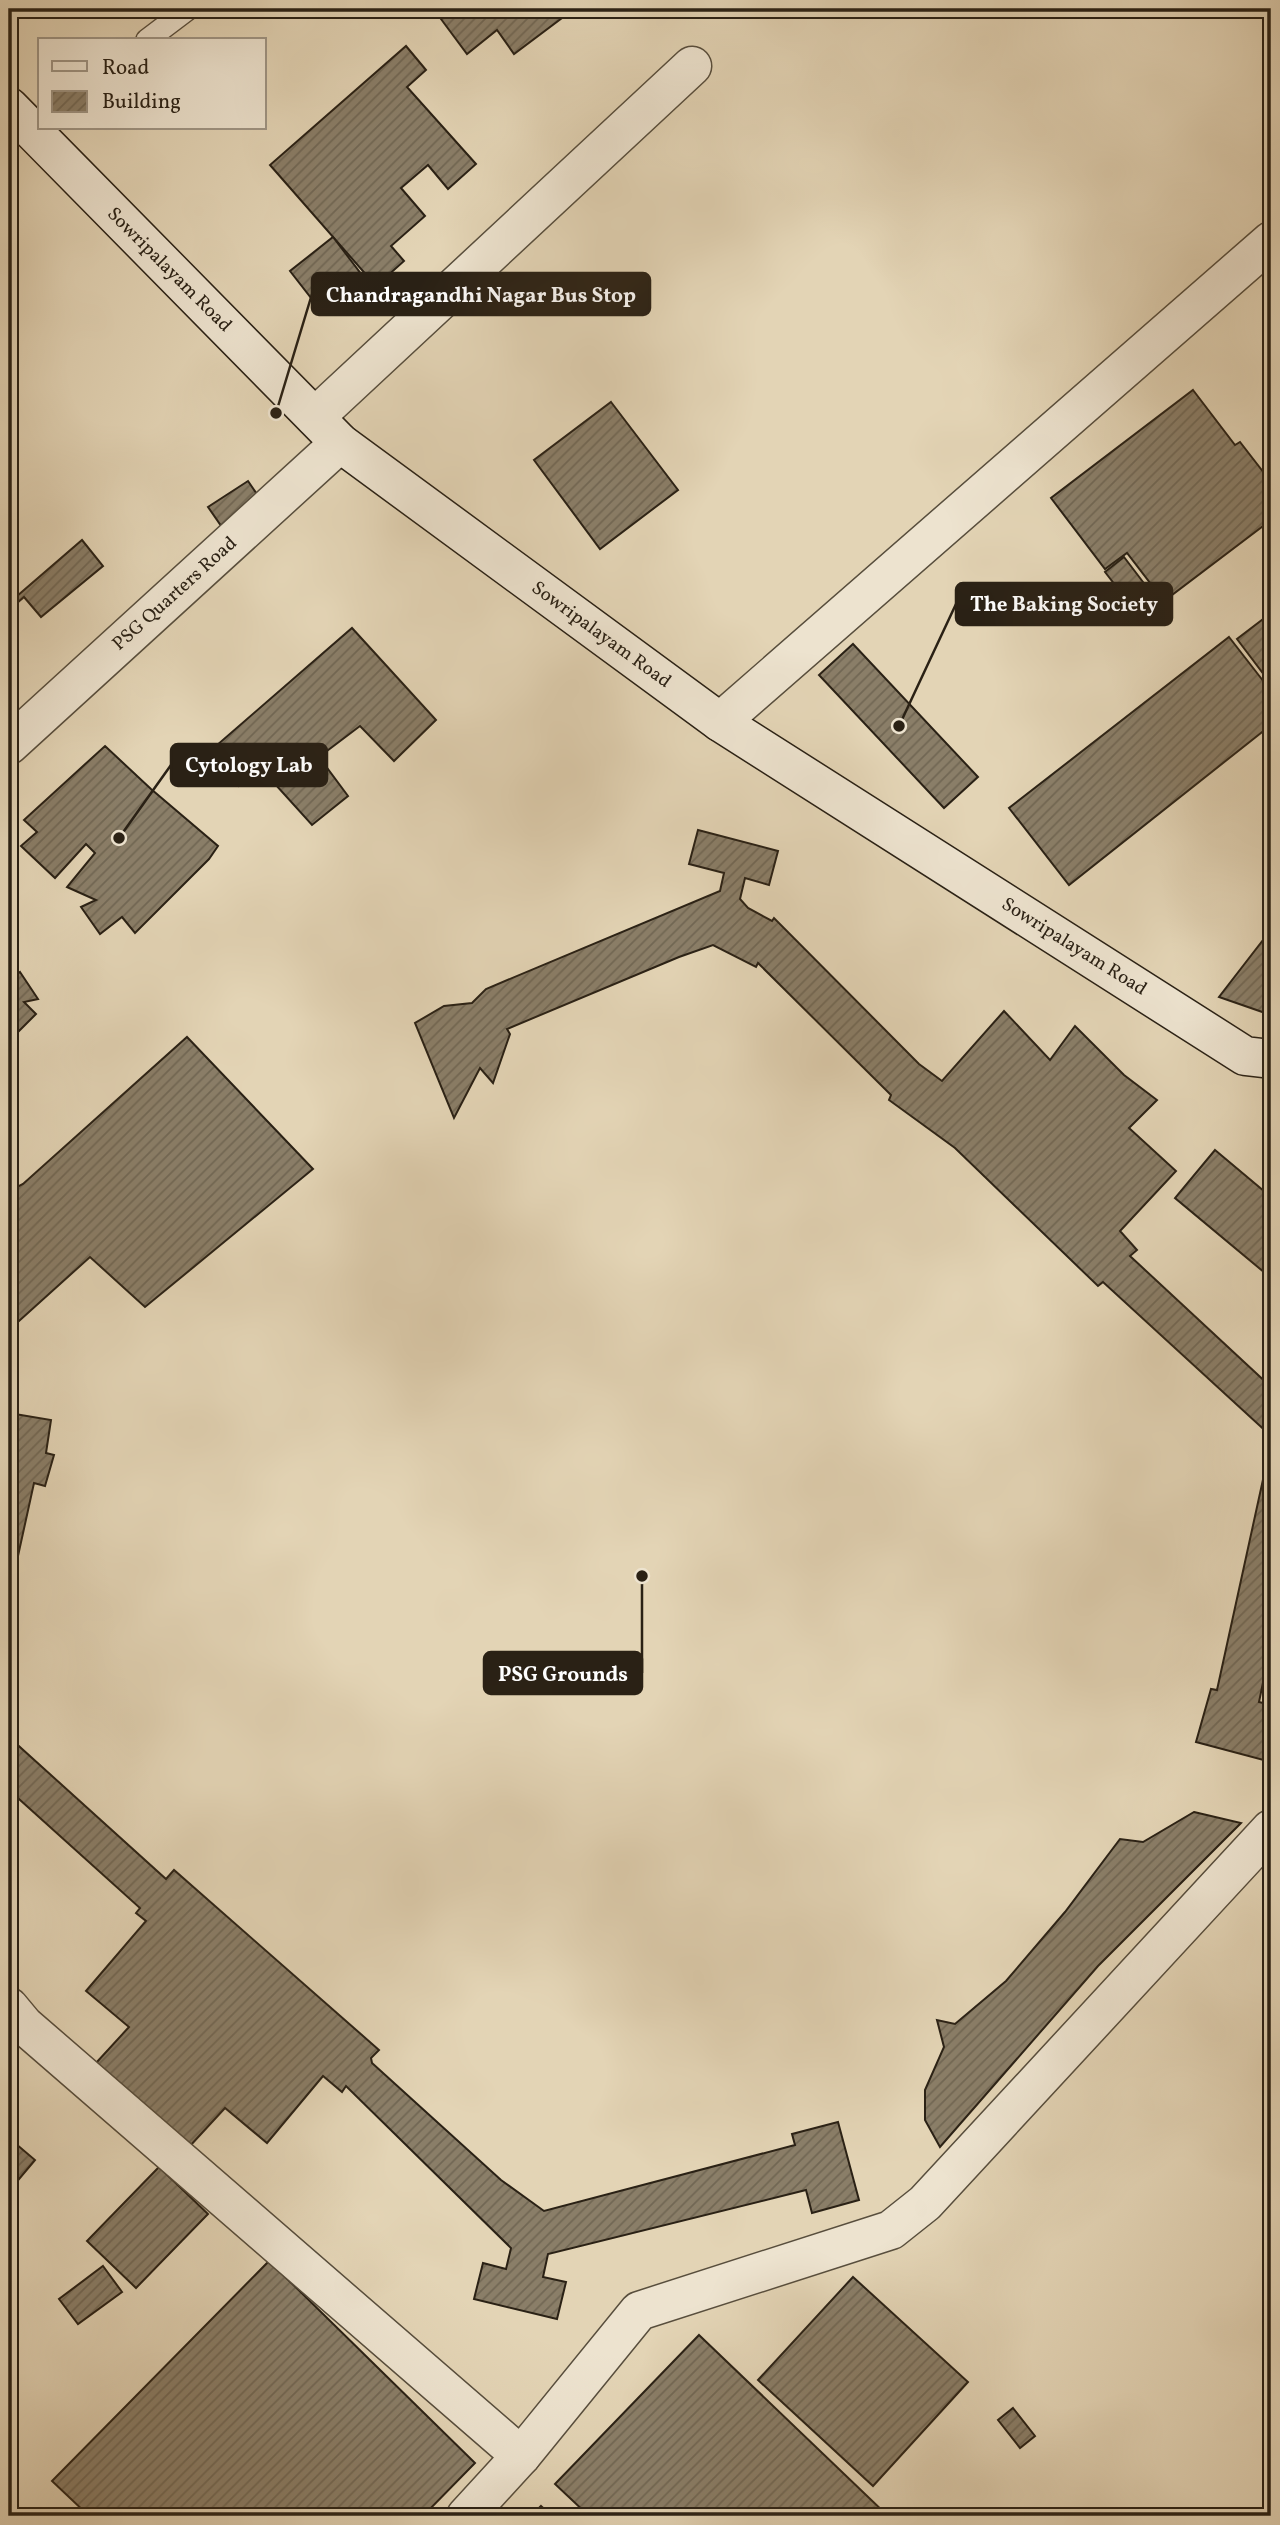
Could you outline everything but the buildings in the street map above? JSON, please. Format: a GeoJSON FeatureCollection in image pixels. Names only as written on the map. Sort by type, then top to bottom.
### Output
{"type":"FeatureCollection","features":[{"type":"Feature","properties":{"kind":"street","name":"PSG Quarters Road"},"geometry":{"type":"LineString","coordinates":[[9,745],[692,66]]}},
{"type":"Feature","properties":{"kind":"street","name":"Sowripalayam Road"},"geometry":{"type":"LineString","coordinates":[[27,119],[328,430],[720,722],[1245,1056],[1271,1059]]}},
{"type":"Feature","properties":{"kind":"street"},"geometry":{"type":"LineString","coordinates":[[720,722],[1271,241]]}},
{"type":"Feature","properties":{"kind":"street"},"geometry":{"type":"LineString","coordinates":[[466,2516],[521,2456],[639,2311],[891,2230],[925,2203],[1271,1829]]}},
{"type":"Feature","properties":{"kind":"street"},"geometry":{"type":"LineString","coordinates":[[9,2007],[24,2025],[521,2456]]}},
{"type":"Feature","properties":{"kind":"lane"},"geometry":{"type":"LineString","coordinates":[[150,38],[188,9]]}},
{"type":"Feature","properties":{"kind":"place","name":"Chandragandhi Nagar Bus Stop"},"geometry":{"type":"Point","coordinates":[276,413]}},
{"type":"Feature","properties":{"kind":"place","name":"The Baking Society"},"geometry":{"type":"Point","coordinates":[899,726]}},
{"type":"Feature","properties":{"kind":"place","name":"Cytology Lab"},"geometry":{"type":"Point","coordinates":[119,838]}},
{"type":"Feature","properties":{"kind":"place","name":"PSG Grounds"},"geometry":{"type":"Point","coordinates":[642,1576]}}]}
